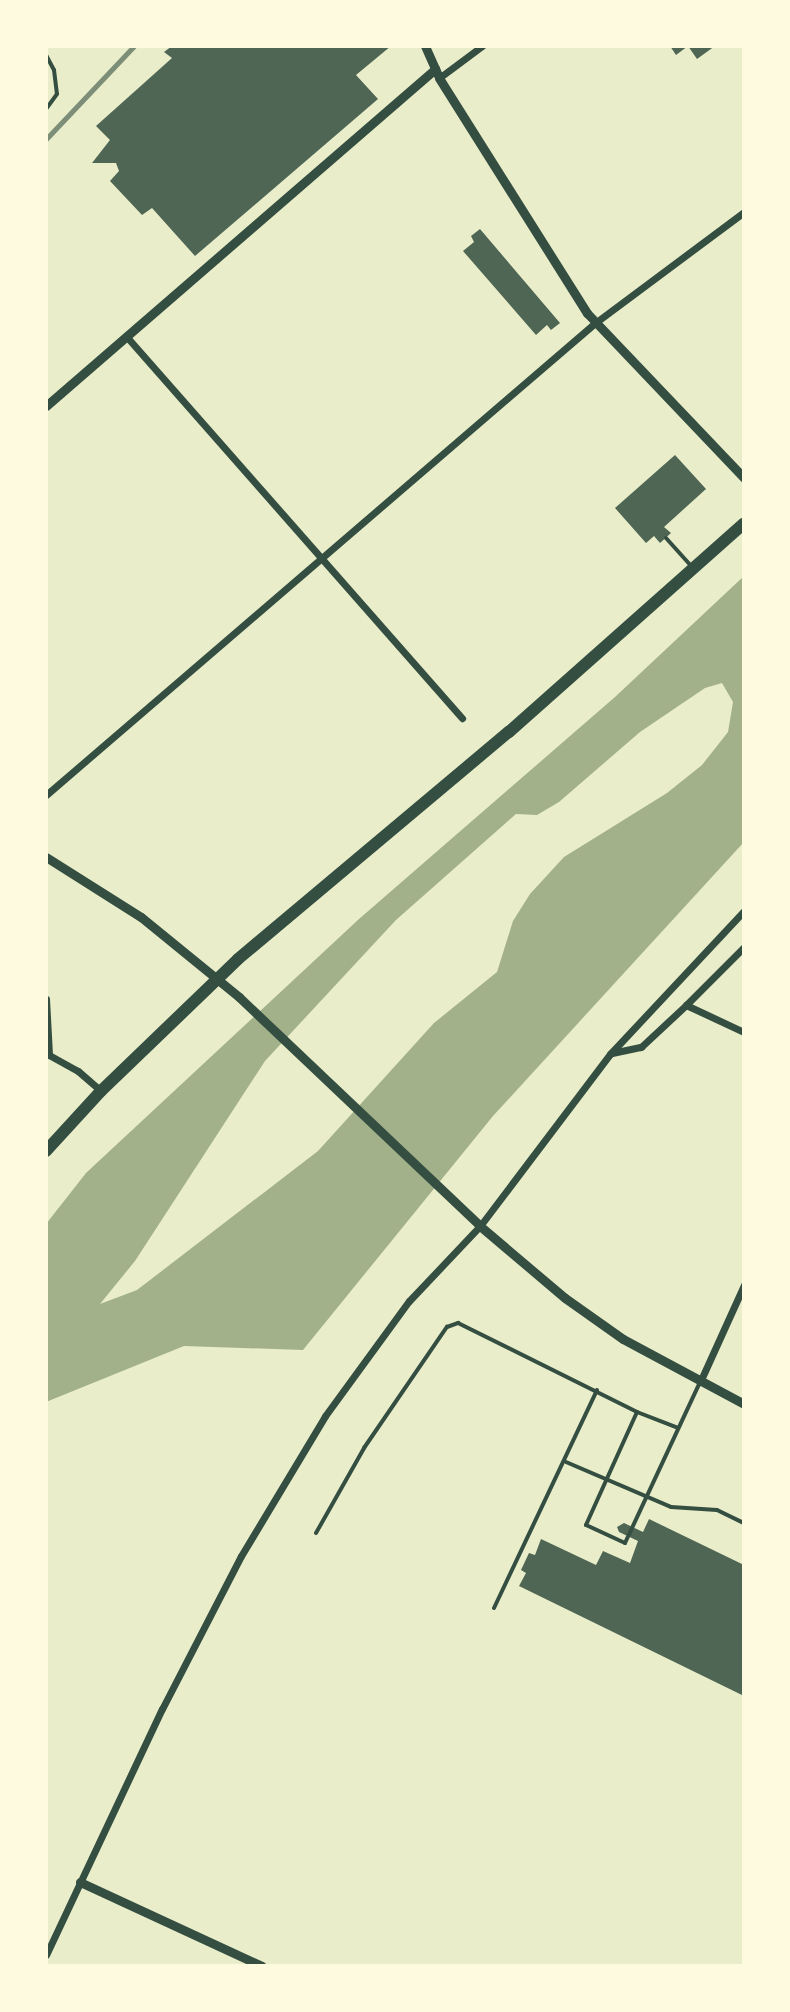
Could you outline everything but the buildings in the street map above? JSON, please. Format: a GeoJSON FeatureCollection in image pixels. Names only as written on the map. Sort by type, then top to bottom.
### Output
{"type":"FeatureCollection","features":[{"type":"Feature","properties":{"kind":"highway"},"geometry":{"type":"LineString","coordinates":[[46,1151],[101,1091],[217,980],[509,732],[744,523]]}},
{"type":"Feature","properties":{"kind":"street"},"geometry":{"type":"LineString","coordinates":[[425,46],[437,74],[595,323],[744,478]]}},
{"type":"Feature","properties":{"kind":"street"},"geometry":{"type":"LineString","coordinates":[[46,406],[437,74],[482,46]]}},
{"type":"Feature","properties":{"kind":"street"},"geometry":{"type":"LineString","coordinates":[[46,795],[595,323],[744,212]]}},
{"type":"Feature","properties":{"kind":"street"},"geometry":{"type":"LineString","coordinates":[[126,336],[462,718]]}},
{"type":"Feature","properties":{"kind":"street"},"geometry":{"type":"LineString","coordinates":[[46,857],[141,917],[247,1004],[471,1218],[565,1298],[623,1339],[744,1404]]}},
{"type":"Feature","properties":{"kind":"street"},"geometry":{"type":"LineString","coordinates":[[46,1955],[162,1709],[280,1485],[325,1416],[409,1301],[480,1226],[610,1054],[744,911]]}},
{"type":"Feature","properties":{"kind":"street"},"geometry":{"type":"LineString","coordinates":[[610,1054],[641,1047],[744,947]]}},
{"type":"Feature","properties":{"kind":"street"},"geometry":{"type":"LineString","coordinates":[[46,999],[47,1055],[78,1071],[101,1091]]}},
{"type":"Feature","properties":{"kind":"street"},"geometry":{"type":"LineString","coordinates":[[686,1005],[744,1032]]}},
{"type":"Feature","properties":{"kind":"street"},"geometry":{"type":"LineString","coordinates":[[700,1382],[744,1285]]}},
{"type":"Feature","properties":{"kind":"street"},"geometry":{"type":"LineString","coordinates":[[80,1882],[262,1966]]}},
{"type":"Feature","properties":{"kind":"lane"},"geometry":{"type":"LineString","coordinates":[[46,55],[54,70],[57,94],[46,109]]}},
{"type":"Feature","properties":{"kind":"lane"},"geometry":{"type":"LineString","coordinates":[[666,538],[693,569]]}},
{"type":"Feature","properties":{"kind":"lane"},"geometry":{"type":"LineString","coordinates":[[316,1533],[364,1448],[447,1327],[458,1323],[637,1412],[678,1428]]}},
{"type":"Feature","properties":{"kind":"lane"},"geometry":{"type":"LineString","coordinates":[[637,1412],[586,1525],[625,1543],[700,1382]]}},
{"type":"Feature","properties":{"kind":"lane"},"geometry":{"type":"LineString","coordinates":[[494,1608],[566,1462],[597,1390]]}},
{"type":"Feature","properties":{"kind":"lane"},"geometry":{"type":"LineString","coordinates":[[566,1462],[671,1507],[717,1510],[744,1523]]}},
{"type":"Feature","properties":{"kind":"shaded area"},"geometry":{"type":"Polygon","coordinates":[[[744,576],[744,842],[493,1116],[303,1350],[184,1346],[46,1402],[46,1224],[86,1173],[359,919],[615,697],[744,576]],[[722,683],[705,688],[640,732],[559,802],[537,815],[516,814],[396,920],[265,1061],[135,1261],[100,1304],[137,1290],[318,1151],[434,1023],[497,972],[513,921],[530,894],[564,857],[667,793],[702,765],[728,732],[733,702],[722,683]]]}},
{"type":"Feature","properties":{"kind":"railway"},"geometry":{"type":"LineString","coordinates":[[46,139],[134,46]]}}]}
